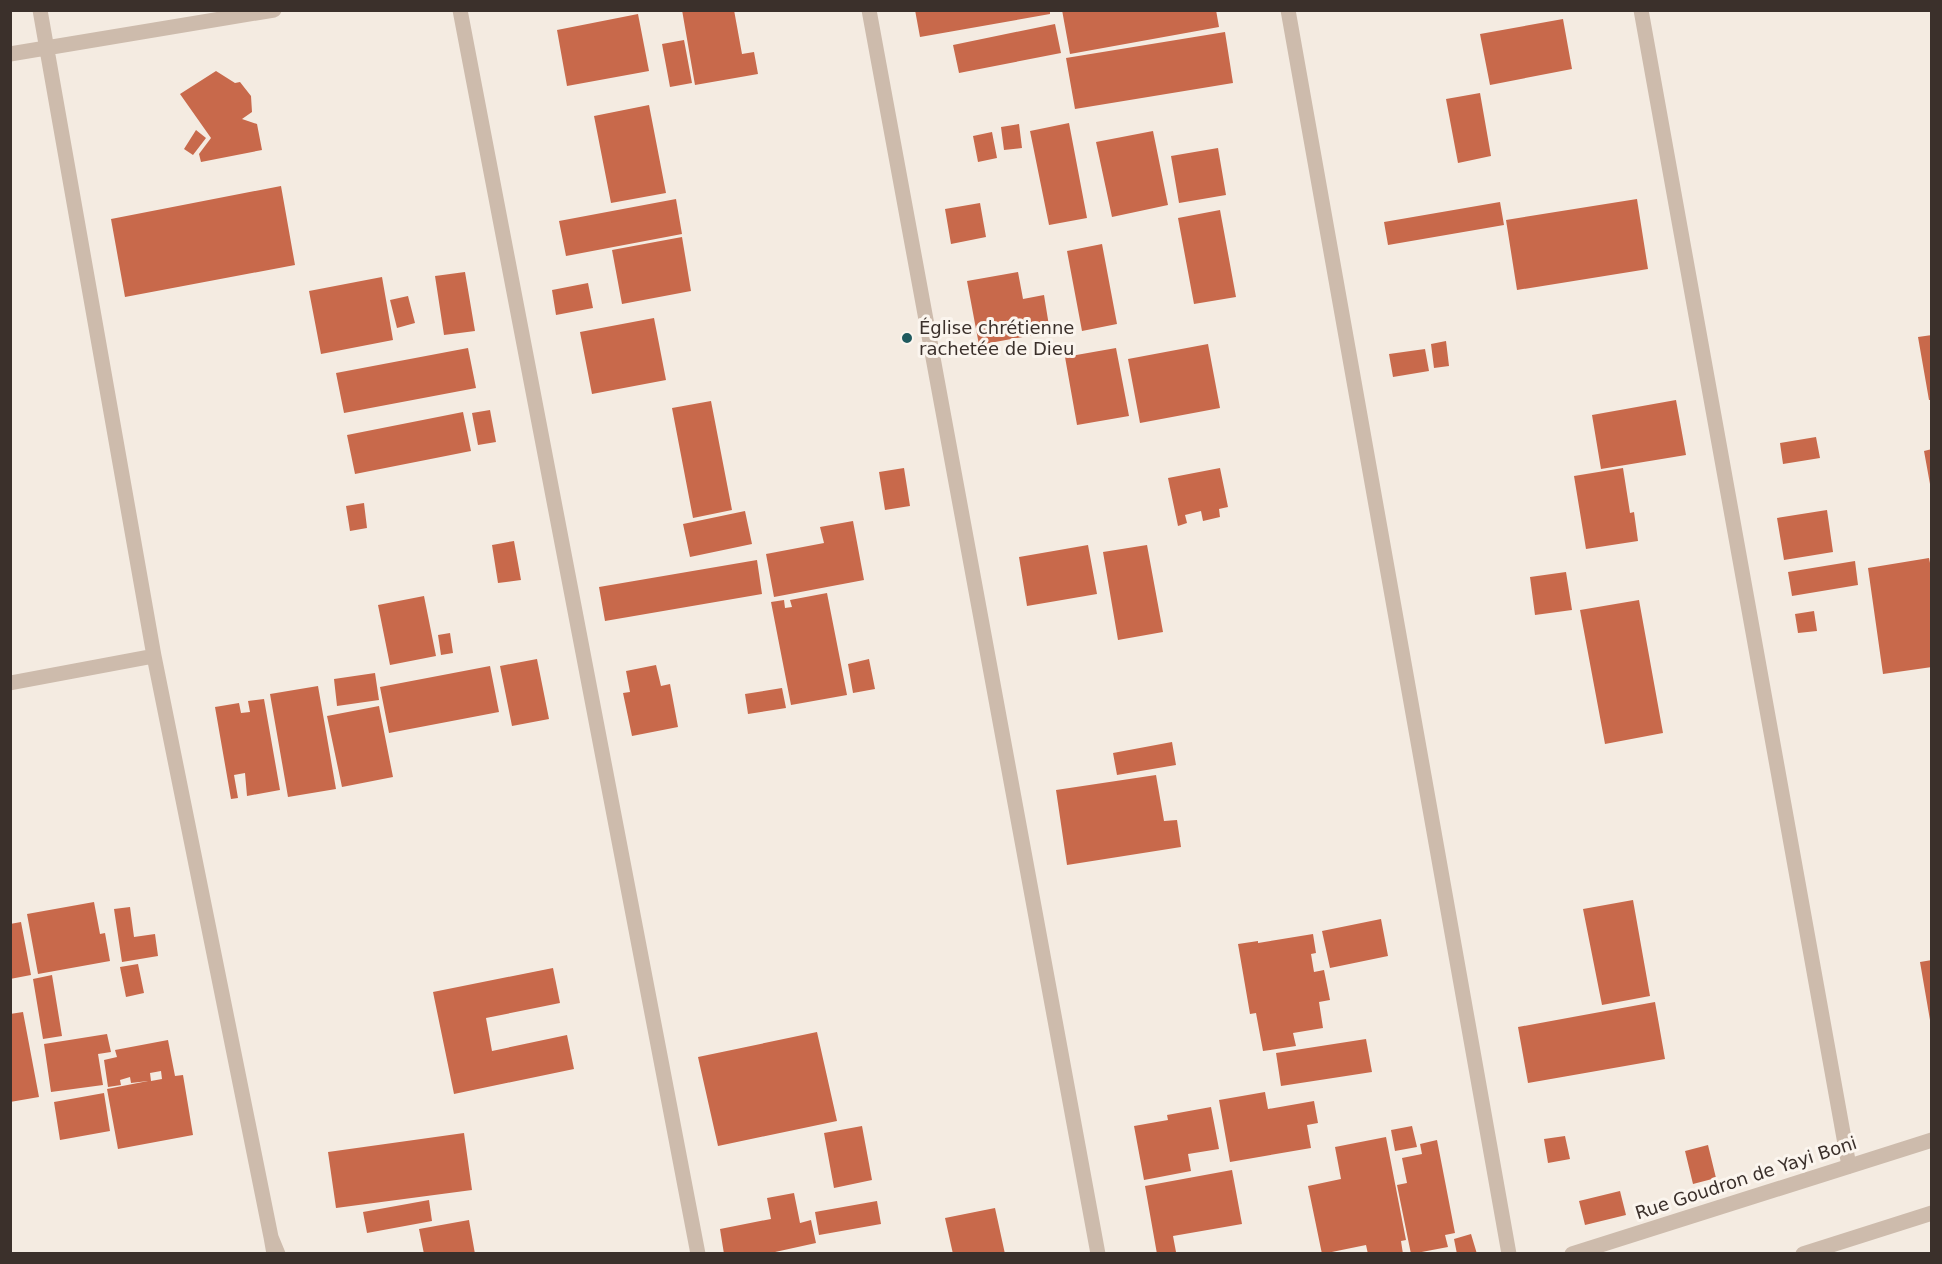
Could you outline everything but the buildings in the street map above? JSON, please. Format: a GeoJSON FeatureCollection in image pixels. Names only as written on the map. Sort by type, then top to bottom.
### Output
{"type":"FeatureCollection","features":[{"type":"Feature","properties":{"kind":"street"},"geometry":{"type":"LineString","coordinates":[[40,10],[153,656],[276,1254]]}},
{"type":"Feature","properties":{"kind":"street"},"geometry":{"type":"LineString","coordinates":[[10,54],[274,10]]}},
{"type":"Feature","properties":{"kind":"street"},"geometry":{"type":"LineString","coordinates":[[460,10],[698,1254]]}},
{"type":"Feature","properties":{"kind":"street"},"geometry":{"type":"LineString","coordinates":[[869,10],[1098,1254]]}},
{"type":"Feature","properties":{"kind":"street"},"geometry":{"type":"LineString","coordinates":[[1288,10],[1509,1254]]}},
{"type":"Feature","properties":{"kind":"street"},"geometry":{"type":"LineString","coordinates":[[1641,10],[1849,1166]]}},
{"type":"Feature","properties":{"kind":"street"},"geometry":{"type":"LineString","coordinates":[[10,683],[153,656]]}},
{"type":"Feature","properties":{"kind":"street","name":"Rue Goudron de Yayi Boni"},"geometry":{"type":"LineString","coordinates":[[1572,1254],[1932,1140]]}},
{"type":"Feature","properties":{"kind":"street"},"geometry":{"type":"LineString","coordinates":[[1803,1254],[1932,1213]]}},
{"type":"Feature","properties":{"kind":"place","name":"Église chrétienne rachetée de Dieu"},"geometry":{"type":"Point","coordinates":[907,338]}}]}
